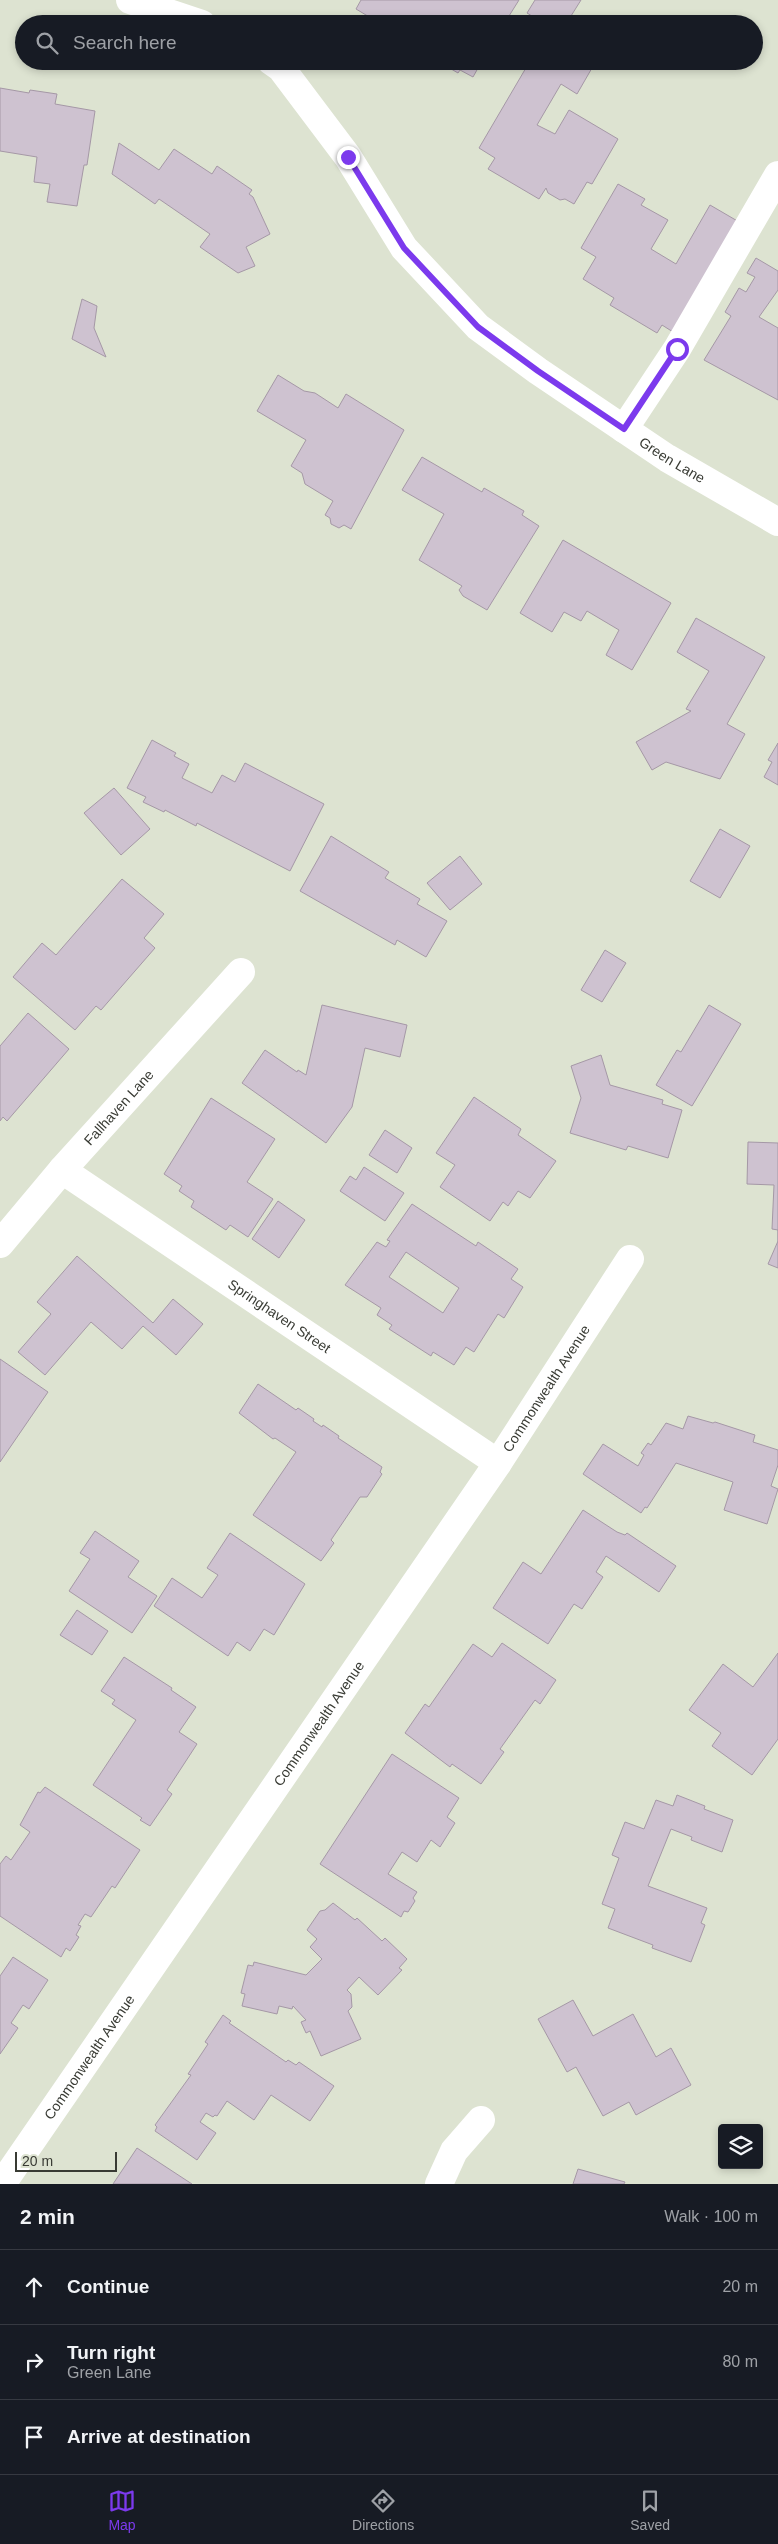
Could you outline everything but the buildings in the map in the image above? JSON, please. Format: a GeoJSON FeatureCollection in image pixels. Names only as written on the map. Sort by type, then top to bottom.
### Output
{"type":"FeatureCollection","features":[{"type":"Feature","properties":{"kind":"street"},"geometry":{"type":"LineString","coordinates":[[130,0],[175,15]]}},
{"type":"Feature","properties":{"kind":"street","name":"Green Lane"},"geometry":{"type":"LineString","coordinates":[[283,70],[348,157],[404,248],[478,327],[538,371],[667,458],[778,522]]}},
{"type":"Feature","properties":{"kind":"street"},"geometry":{"type":"LineString","coordinates":[[624,429],[677,349],[778,175]]}},
{"type":"Feature","properties":{"kind":"street","name":"Fallhaven Lane"},"geometry":{"type":"LineString","coordinates":[[0,1244],[62,1170],[241,972]]}},
{"type":"Feature","properties":{"kind":"street","name":"Springhaven Street"},"geometry":{"type":"LineString","coordinates":[[62,1170],[498,1463]]}},
{"type":"Feature","properties":{"kind":"street","name":"Commonwealth Avenue"},"geometry":{"type":"LineString","coordinates":[[2,2184],[498,1463],[630,1259]]}},
{"type":"Feature","properties":{"kind":"street"},"geometry":{"type":"LineString","coordinates":[[439,2184],[454,2151],[481,2120]]}},
{"type":"Feature","properties":{"kind":"route"},"geometry":{"type":"LineString","coordinates":[[348,157],[404,248],[478,327],[538,371],[624,429],[677,349]]}}]}
